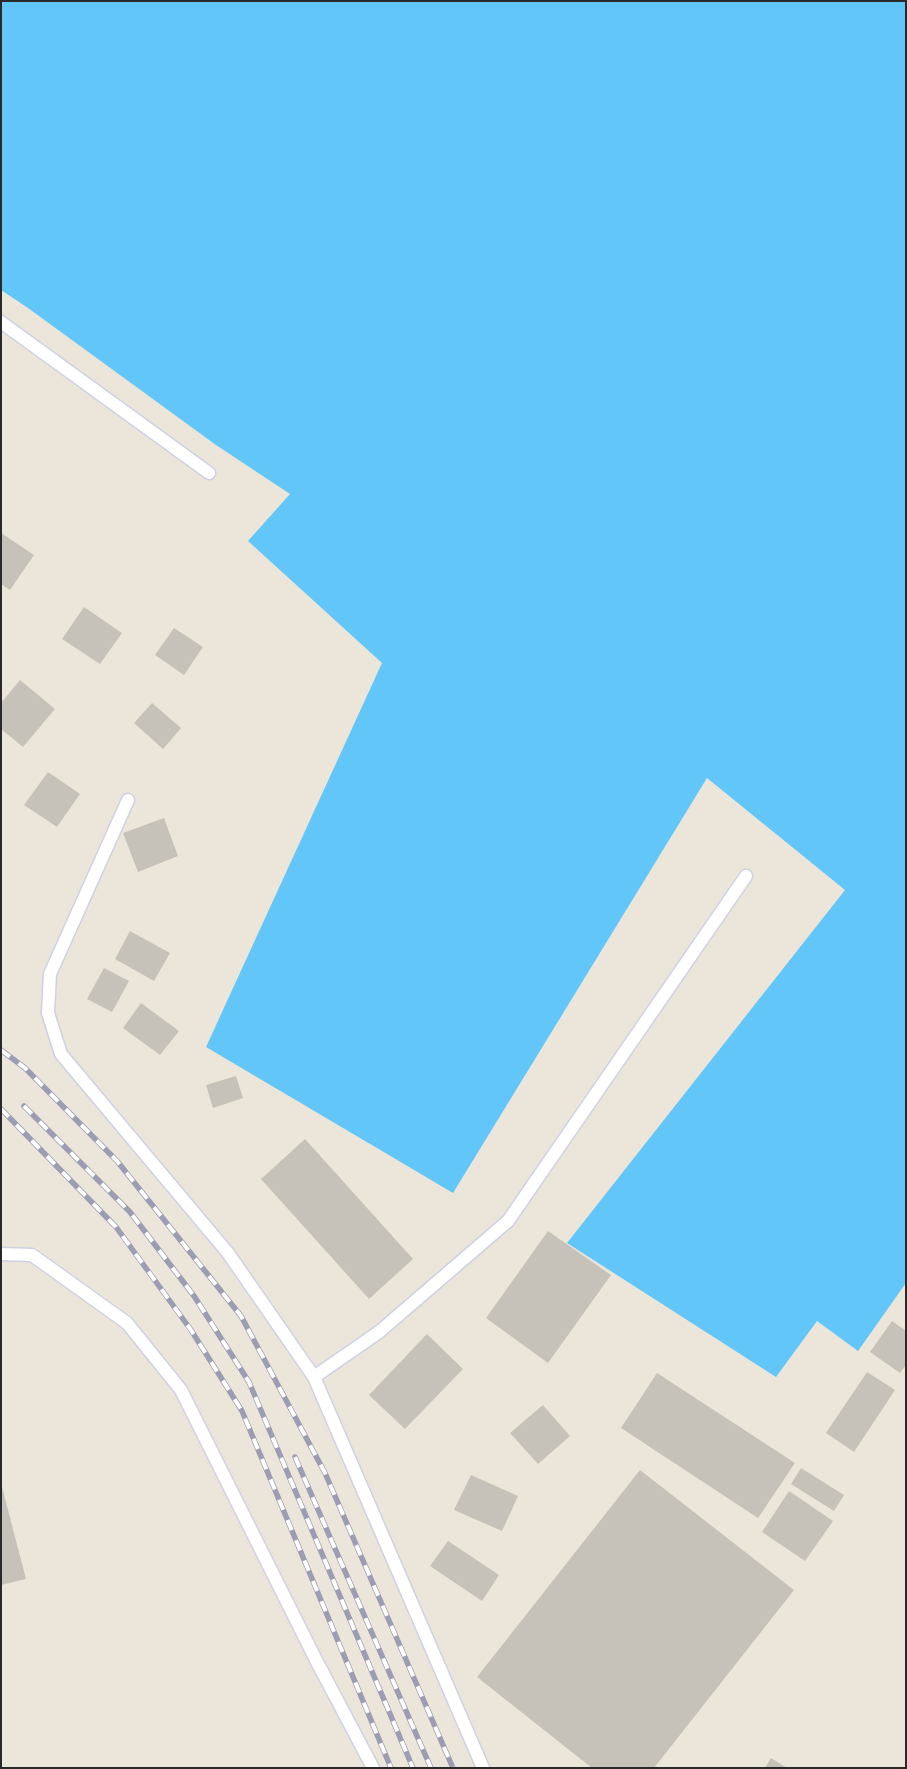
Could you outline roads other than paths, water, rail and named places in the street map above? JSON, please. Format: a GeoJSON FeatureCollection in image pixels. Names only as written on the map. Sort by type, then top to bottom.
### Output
{"type":"FeatureCollection","features":[{"type":"Feature","properties":{"kind":"lane"},"geometry":{"type":"LineString","coordinates":[[1,322],[209,473]]}},
{"type":"Feature","properties":{"kind":"lane"},"geometry":{"type":"LineString","coordinates":[[128,800],[50,974],[48,1013],[61,1054],[228,1253],[314,1377],[483,1768]]}},
{"type":"Feature","properties":{"kind":"lane"},"geometry":{"type":"LineString","coordinates":[[314,1377],[380,1332],[508,1221],[746,876]]}},
{"type":"Feature","properties":{"kind":"lane"},"geometry":{"type":"LineString","coordinates":[[1,1254],[32,1256],[127,1323],[181,1390],[316,1660],[373,1768]]}},
{"type":"Feature","properties":{"kind":"water"},"geometry":{"type":"Polygon","coordinates":[[[1,1],[906,1],[906,1283],[858,1351],[817,1321],[776,1377],[567,1243],[845,890],[707,778],[453,1193],[206,1047],[382,663],[248,541],[290,494],[216,445],[1,290],[1,1]]]}},
{"type":"Feature","properties":{"kind":"railway"},"geometry":{"type":"LineString","coordinates":[[1,1050],[25,1068],[117,1161],[241,1316],[325,1473],[453,1768]]}},
{"type":"Feature","properties":{"kind":"railway"},"geometry":{"type":"LineString","coordinates":[[24,1106],[130,1212],[194,1296],[249,1382],[413,1768]]}},
{"type":"Feature","properties":{"kind":"railway"},"geometry":{"type":"LineString","coordinates":[[1,1109],[116,1227],[191,1330],[242,1411],[391,1768]]}},
{"type":"Feature","properties":{"kind":"railway"},"geometry":{"type":"LineString","coordinates":[[295,1457],[431,1768]]}}]}
